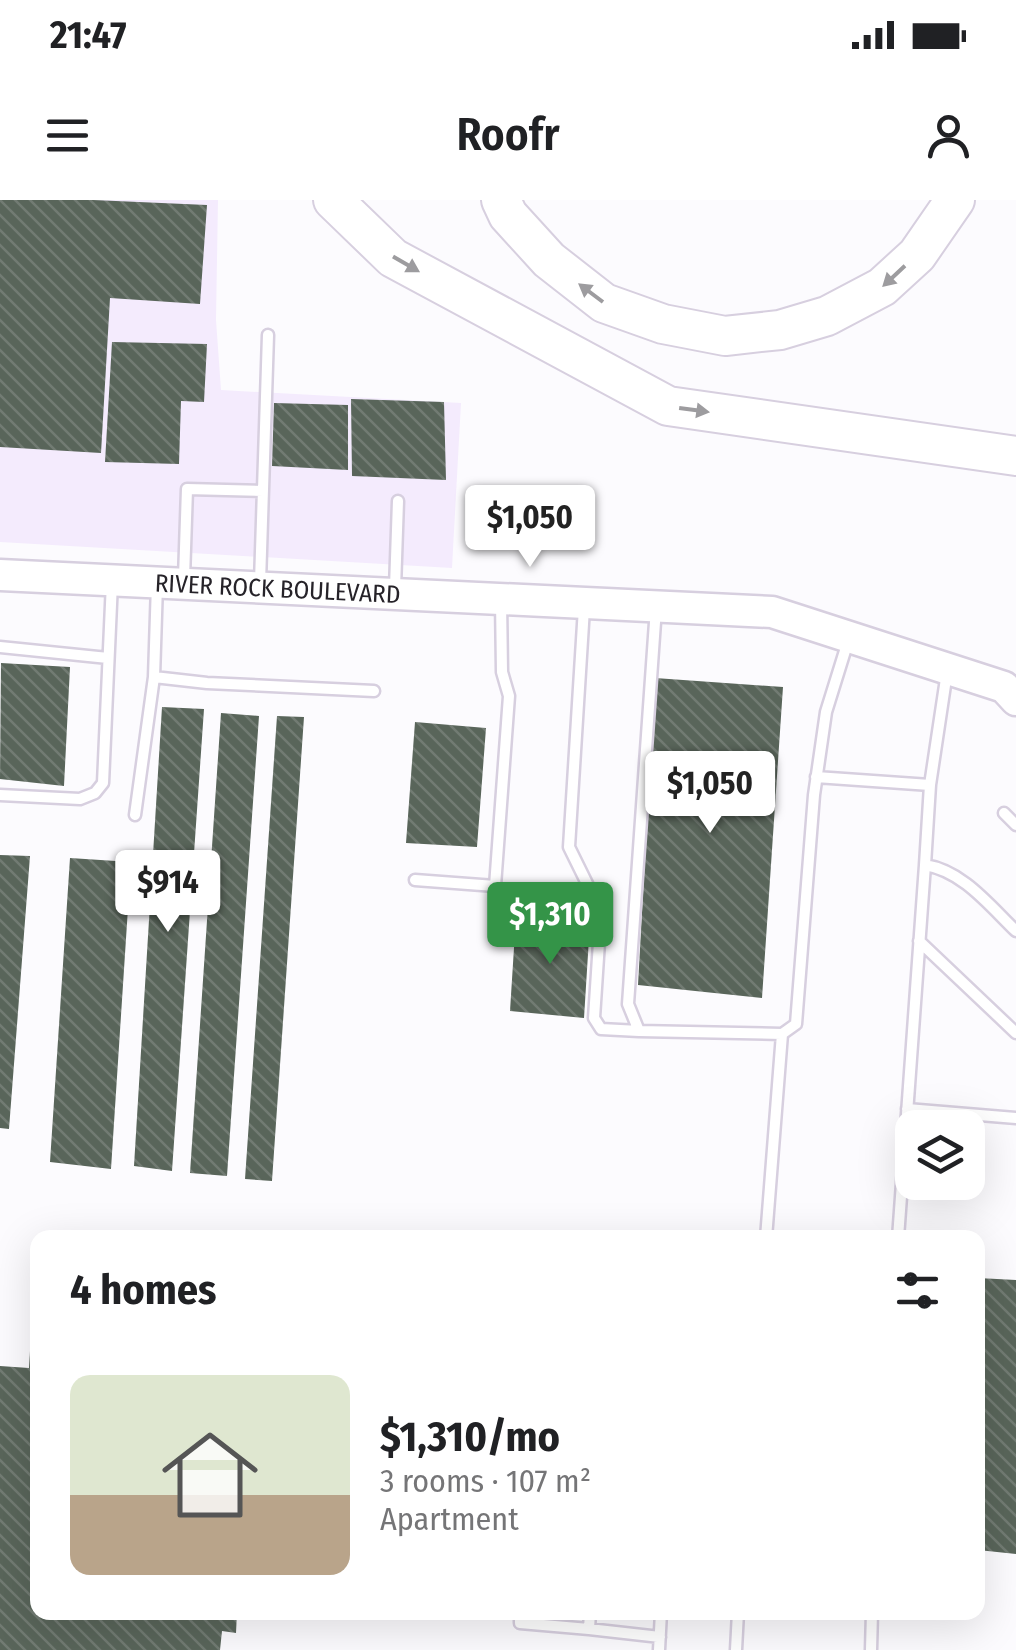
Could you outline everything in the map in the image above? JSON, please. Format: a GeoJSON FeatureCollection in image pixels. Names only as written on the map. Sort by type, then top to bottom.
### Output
{"type":"FeatureCollection","features":[{"type":"Feature","properties":{"kind":"highway"},"geometry":{"type":"LineString","coordinates":[[333,200],[393,258],[668,406],[1016,456]]}},
{"type":"Feature","properties":{"kind":"highway"},"geometry":{"type":"LineString","coordinates":[[501,200],[508,214],[549,260],[604,303],[662,324],[725,336],[780,330],[827,316],[882,287],[917,254],[955,200]]}},
{"type":"Feature","properties":{"kind":"street","name":"RIVER ROCK BOULEVARD"},"geometry":{"type":"LineString","coordinates":[[0,575],[772,612],[1004,687],[1016,700]]}},
{"type":"Feature","properties":{"kind":"lane"},"geometry":{"type":"LineString","coordinates":[[260,588],[268,335]]}},
{"type":"Feature","properties":{"kind":"lane"},"geometry":{"type":"LineString","coordinates":[[135,815],[187,489],[263,492]]}},
{"type":"Feature","properties":{"kind":"lane"},"geometry":{"type":"LineString","coordinates":[[394,594],[398,501]]}},
{"type":"Feature","properties":{"kind":"lane"},"geometry":{"type":"LineString","coordinates":[[0,795],[80,799],[95,794],[103,783],[112,581]]}},
{"type":"Feature","properties":{"kind":"lane"},"geometry":{"type":"LineString","coordinates":[[416,880],[495,886],[509,696],[502,672],[501,599]]}},
{"type":"Feature","properties":{"kind":"lane"},"geometry":{"type":"LineString","coordinates":[[584,603],[569,846],[601,912],[594,1018],[601,1030],[782,1034],[796,1024],[816,778],[826,712],[850,637]]}},
{"type":"Feature","properties":{"kind":"lane"},"geometry":{"type":"LineString","coordinates":[[638,1031],[628,1004],[656,606]]}},
{"type":"Feature","properties":{"kind":"lane"},"geometry":{"type":"LineString","coordinates":[[0,647],[108,658]]}},
{"type":"Feature","properties":{"kind":"lane"},"geometry":{"type":"LineString","coordinates":[[899,1230],[930,785],[948,669]]}},
{"type":"Feature","properties":{"kind":"lane"},"geometry":{"type":"LineString","coordinates":[[154,677],[374,691]]}},
{"type":"Feature","properties":{"kind":"lane"},"geometry":{"type":"LineString","coordinates":[[816,778],[930,785]]}},
{"type":"Feature","properties":{"kind":"lane"},"geometry":{"type":"LineString","coordinates":[[1004,813],[1016,825]]}},
{"type":"Feature","properties":{"kind":"lane"},"geometry":{"type":"LineString","coordinates":[[925,865],[959,877],[1016,930]]}},
{"type":"Feature","properties":{"kind":"lane"},"geometry":{"type":"LineString","coordinates":[[920,941],[1016,1032]]}},
{"type":"Feature","properties":{"kind":"lane"},"geometry":{"type":"LineString","coordinates":[[767,1230],[782,1034]]}},
{"type":"Feature","properties":{"kind":"lane"},"geometry":{"type":"LineString","coordinates":[[907,1109],[1016,1118]]}},
{"type":"Feature","properties":{"kind":"lane"},"geometry":{"type":"LineString","coordinates":[[520,1620],[660,1636]]}},
{"type":"Feature","properties":{"kind":"lane"},"geometry":{"type":"LineString","coordinates":[[589,1629],[590,1620]]}},
{"type":"Feature","properties":{"kind":"lane"},"geometry":{"type":"LineString","coordinates":[[659,1650],[661,1620]]}},
{"type":"Feature","properties":{"kind":"lane"},"geometry":{"type":"LineString","coordinates":[[736,1650],[738,1620]]}},
{"type":"Feature","properties":{"kind":"lane"},"geometry":{"type":"LineString","coordinates":[[870,1650],[872,1620]]}},
{"type":"Feature","properties":{"kind":"shaded area"},"geometry":{"type":"Polygon","coordinates":[[[0,200],[218,200],[216,320],[221,390],[461,403],[452,568],[0,542],[0,200]]]}},
{"type":"Feature","properties":{"kind":"building"},"geometry":{"type":"Polygon","coordinates":[[[0,200],[207,205],[200,304],[110,298],[101,453],[0,447],[0,200]]]}},
{"type":"Feature","properties":{"kind":"building"},"geometry":{"type":"Polygon","coordinates":[[[112,342],[207,344],[204,402],[181,401],[179,464],[105,462],[112,342]]]}},
{"type":"Feature","properties":{"kind":"building"},"geometry":{"type":"Polygon","coordinates":[[[351,399],[444,402],[446,480],[352,476],[351,399]]]}},
{"type":"Feature","properties":{"kind":"building"},"geometry":{"type":"Polygon","coordinates":[[[274,403],[348,405],[348,470],[272,466],[274,403]]]}},
{"type":"Feature","properties":{"kind":"building"},"geometry":{"type":"Polygon","coordinates":[[[1,663],[70,667],[64,786],[0,779],[1,663]]]}},
{"type":"Feature","properties":{"kind":"building"},"geometry":{"type":"Polygon","coordinates":[[[655,678],[783,687],[762,998],[638,985],[655,678]]]}},
{"type":"Feature","properties":{"kind":"building"},"geometry":{"type":"Polygon","coordinates":[[[162,707],[204,709],[172,1171],[134,1166],[162,707]]]}},
{"type":"Feature","properties":{"kind":"building"},"geometry":{"type":"Polygon","coordinates":[[[221,713],[259,716],[227,1176],[190,1173],[221,713]]]}},
{"type":"Feature","properties":{"kind":"building"},"geometry":{"type":"Polygon","coordinates":[[[277,716],[304,717],[272,1181],[245,1179],[277,716]]]}},
{"type":"Feature","properties":{"kind":"building"},"geometry":{"type":"Polygon","coordinates":[[[415,722],[486,728],[477,847],[406,843],[415,722]]]}},
{"type":"Feature","properties":{"kind":"building"},"geometry":{"type":"Polygon","coordinates":[[[0,855],[30,856],[9,1129],[0,1128],[0,855]]]}},
{"type":"Feature","properties":{"kind":"building"},"geometry":{"type":"Polygon","coordinates":[[[70,858],[131,862],[111,1169],[50,1162],[70,858]]]}},
{"type":"Feature","properties":{"kind":"building"},"geometry":{"type":"Polygon","coordinates":[[[516,916],[590,922],[584,1018],[510,1011],[516,916]]]}},
{"type":"Feature","properties":{"kind":"building"},"geometry":{"type":"Polygon","coordinates":[[[985,1278],[1016,1280],[1016,1554],[985,1551],[985,1278]]]}},
{"type":"Feature","properties":{"kind":"building"},"geometry":{"type":"Polygon","coordinates":[[[30,1351],[30,1620],[237,1620],[236,1633],[222,1631],[220,1650],[0,1650],[0,1366],[29,1368],[30,1351]]]}}]}
